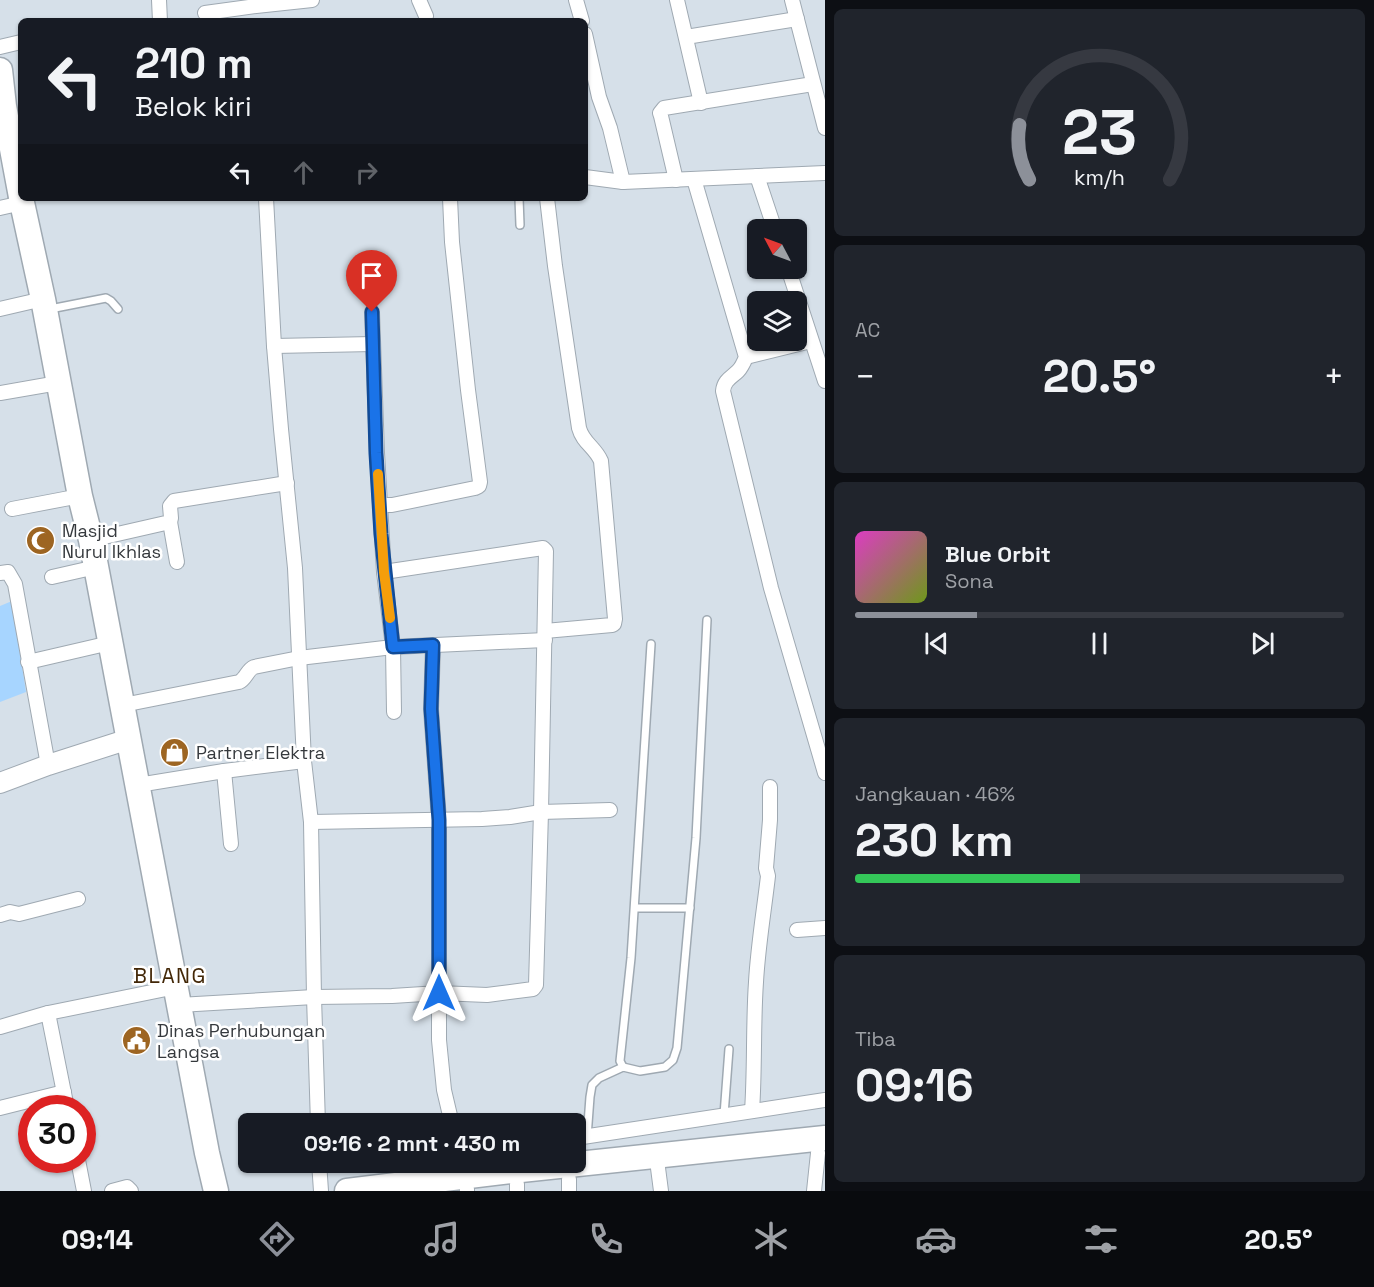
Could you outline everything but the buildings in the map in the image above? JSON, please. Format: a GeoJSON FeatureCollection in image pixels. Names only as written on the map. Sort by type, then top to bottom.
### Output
{"type":"FeatureCollection","features":[{"type":"Feature","properties":{"kind":"highway"},"geometry":{"type":"LineString","coordinates":[[0,70],[8,117],[16,202],[44,305],[216,1191]]}},
{"type":"Feature","properties":{"kind":"highway"},"geometry":{"type":"LineString","coordinates":[[347,1191],[508,1179],[823,1148]]}},
{"type":"Feature","properties":{"kind":"highway"},"geometry":{"type":"LineString","coordinates":[[462,1190],[508,1179],[569,1185],[659,1180],[823,1148]]}},
{"type":"Feature","properties":{"kind":"main road"},"geometry":{"type":"LineString","coordinates":[[0,783],[129,739]]}},
{"type":"Feature","properties":{"kind":"street"},"geometry":{"type":"LineString","coordinates":[[159,0],[160,18]]}},
{"type":"Feature","properties":{"kind":"street"},"geometry":{"type":"LineString","coordinates":[[205,13],[268,3],[312,0]]}},
{"type":"Feature","properties":{"kind":"street"},"geometry":{"type":"LineString","coordinates":[[419,0],[426,16]]}},
{"type":"Feature","properties":{"kind":"street"},"geometry":{"type":"LineString","coordinates":[[576,0],[581,18]]}},
{"type":"Feature","properties":{"kind":"street"},"geometry":{"type":"LineString","coordinates":[[677,0],[701,103]]}},
{"type":"Feature","properties":{"kind":"street"},"geometry":{"type":"LineString","coordinates":[[792,0],[825,128]]}},
{"type":"Feature","properties":{"kind":"street"},"geometry":{"type":"LineString","coordinates":[[686,37],[797,19]]}},
{"type":"Feature","properties":{"kind":"street"},"geometry":{"type":"LineString","coordinates":[[0,47],[18,43]]}},
{"type":"Feature","properties":{"kind":"street"},"geometry":{"type":"LineString","coordinates":[[588,48],[599,97],[610,128],[623,182]]}},
{"type":"Feature","properties":{"kind":"street"},"geometry":{"type":"LineString","coordinates":[[676,180],[660,113],[664,108],[813,84]]}},
{"type":"Feature","properties":{"kind":"street"},"geometry":{"type":"LineString","coordinates":[[588,177],[623,182],[825,173]]}},
{"type":"Feature","properties":{"kind":"street"},"geometry":{"type":"LineString","coordinates":[[758,176],[772,219]]}},
{"type":"Feature","properties":{"kind":"street"},"geometry":{"type":"LineString","coordinates":[[694,179],[746,357],[740,369],[725,383],[723,391],[771,588],[824,764]]}},
{"type":"Feature","properties":{"kind":"street"},"geometry":{"type":"LineString","coordinates":[[266,201],[274,346],[295,567],[304,761],[311,822],[318,1113]]}},
{"type":"Feature","properties":{"kind":"street"},"geometry":{"type":"LineString","coordinates":[[380,505],[392,505],[475,488],[480,482],[452,242],[450,201]]}},
{"type":"Feature","properties":{"kind":"street"},"geometry":{"type":"LineString","coordinates":[[123,705],[238,682],[250,668],[299,658],[393,647],[545,636],[614,624],[601,461],[598,454],[585,442],[579,428],[547,201]]}},
{"type":"Feature","properties":{"kind":"street"},"geometry":{"type":"LineString","coordinates":[[792,279],[825,381]]}},
{"type":"Feature","properties":{"kind":"street"},"geometry":{"type":"LineString","coordinates":[[0,309],[44,305]]}},
{"type":"Feature","properties":{"kind":"street"},"geometry":{"type":"LineString","coordinates":[[372,312],[376,453],[384,572],[393,647],[394,712]]}},
{"type":"Feature","properties":{"kind":"street"},"geometry":{"type":"LineString","coordinates":[[746,357],[812,341]]}},
{"type":"Feature","properties":{"kind":"street"},"geometry":{"type":"LineString","coordinates":[[274,346],[373,344]]}},
{"type":"Feature","properties":{"kind":"street"},"geometry":{"type":"LineString","coordinates":[[0,393],[58,382]]}},
{"type":"Feature","properties":{"kind":"street"},"geometry":{"type":"LineString","coordinates":[[177,562],[170,522],[170,506],[174,501],[287,483]]}},
{"type":"Feature","properties":{"kind":"street"},"geometry":{"type":"LineString","coordinates":[[12,509],[80,496]]}},
{"type":"Feature","properties":{"kind":"street"},"geometry":{"type":"LineString","coordinates":[[91,540],[170,522]]}},
{"type":"Feature","properties":{"kind":"street"},"geometry":{"type":"LineString","coordinates":[[0,1027],[48,1013],[177,996],[314,997],[439,993],[487,995],[532,989],[536,985],[547,553],[543,548],[384,572]]}},
{"type":"Feature","properties":{"kind":"street"},"geometry":{"type":"LineString","coordinates":[[52,577],[96,567]]}},
{"type":"Feature","properties":{"kind":"street"},"geometry":{"type":"LineString","coordinates":[[0,573],[8,572],[15,584],[48,765]]}},
{"type":"Feature","properties":{"kind":"street"},"geometry":{"type":"LineString","coordinates":[[28,662],[110,643]]}},
{"type":"Feature","properties":{"kind":"street"},"geometry":{"type":"LineString","coordinates":[[433,645],[431,709],[439,820],[439,1040],[444,1090],[449,1113]]}},
{"type":"Feature","properties":{"kind":"street"},"geometry":{"type":"LineString","coordinates":[[138,785],[304,761]]}},
{"type":"Feature","properties":{"kind":"street"},"geometry":{"type":"LineString","coordinates":[[224,771],[231,844]]}},
{"type":"Feature","properties":{"kind":"street"},"geometry":{"type":"LineString","coordinates":[[752,1111],[756,982],[768,876],[766,868],[770,787]]}},
{"type":"Feature","properties":{"kind":"street"},"geometry":{"type":"LineString","coordinates":[[311,822],[439,820],[510,817],[541,812],[610,810]]}},
{"type":"Feature","properties":{"kind":"street"},"geometry":{"type":"LineString","coordinates":[[0,915],[10,912],[19,914],[78,899]]}},
{"type":"Feature","properties":{"kind":"street"},"geometry":{"type":"LineString","coordinates":[[796,930],[825,928]]}},
{"type":"Feature","properties":{"kind":"street"},"geometry":{"type":"LineString","coordinates":[[48,1013],[65,1095]]}},
{"type":"Feature","properties":{"kind":"street"},"geometry":{"type":"LineString","coordinates":[[0,1108],[64,1092]]}},
{"type":"Feature","properties":{"kind":"street"},"geometry":{"type":"LineString","coordinates":[[586,1136],[825,1100]]}},
{"type":"Feature","properties":{"kind":"street"},"geometry":{"type":"LineString","coordinates":[[814,1191],[823,1148]]}},
{"type":"Feature","properties":{"kind":"street"},"geometry":{"type":"LineString","coordinates":[[81,1173],[84,1191]]}},
{"type":"Feature","properties":{"kind":"street"},"geometry":{"type":"LineString","coordinates":[[320,1173],[321,1191]]}},
{"type":"Feature","properties":{"kind":"street"},"geometry":{"type":"LineString","coordinates":[[112,1191],[127,1187],[131,1191]]}},
{"type":"Feature","properties":{"kind":"lane"},"geometry":{"type":"LineString","coordinates":[[519,201],[520,225]]}},
{"type":"Feature","properties":{"kind":"lane"},"geometry":{"type":"LineString","coordinates":[[44,305],[106,298],[118,309]]}},
{"type":"Feature","properties":{"kind":"lane"},"geometry":{"type":"LineString","coordinates":[[586,1117],[592,1085],[599,1078],[623,1067],[640,1071],[665,1067],[673,1060],[677,1048],[696,838],[707,620]]}},
{"type":"Feature","properties":{"kind":"lane"},"geometry":{"type":"LineString","coordinates":[[623,1067],[620,1061],[632,958],[651,644]]}},
{"type":"Feature","properties":{"kind":"lane"},"geometry":{"type":"LineString","coordinates":[[634,908],[690,908]]}},
{"type":"Feature","properties":{"kind":"lane"},"geometry":{"type":"LineString","coordinates":[[724,1115],[729,1049]]}},
{"type":"Feature","properties":{"kind":"shaded area"},"geometry":{"type":"Polygon","coordinates":[[[12,601],[26,692],[0,702],[0,606],[12,601]]]}},
{"type":"Feature","properties":{"kind":"slow traffic"},"geometry":{"type":"LineString","coordinates":[[378,474],[384,572],[390,618]]}},
{"type":"Feature","properties":{"kind":"place","name":"Masjid Nurul Ikhlas"},"geometry":{"type":"Point","coordinates":[41,540]}},
{"type":"Feature","properties":{"kind":"place","name":"Partner Elektra"},"geometry":{"type":"Point","coordinates":[175,752]}},
{"type":"Feature","properties":{"kind":"place","name":"Dinas Perhubungan Langsa"},"geometry":{"type":"Point","coordinates":[136,1040]}},
{"type":"Feature","properties":{"kind":"district","name":"BLANG"},"geometry":{"type":"Point","coordinates":[170,975]}},
{"type":"Feature","properties":{"kind":"route"},"geometry":{"type":"LineString","coordinates":[[372,312],[381,534],[393,647],[433,645],[431,709],[439,820],[439,993]]}}]}
